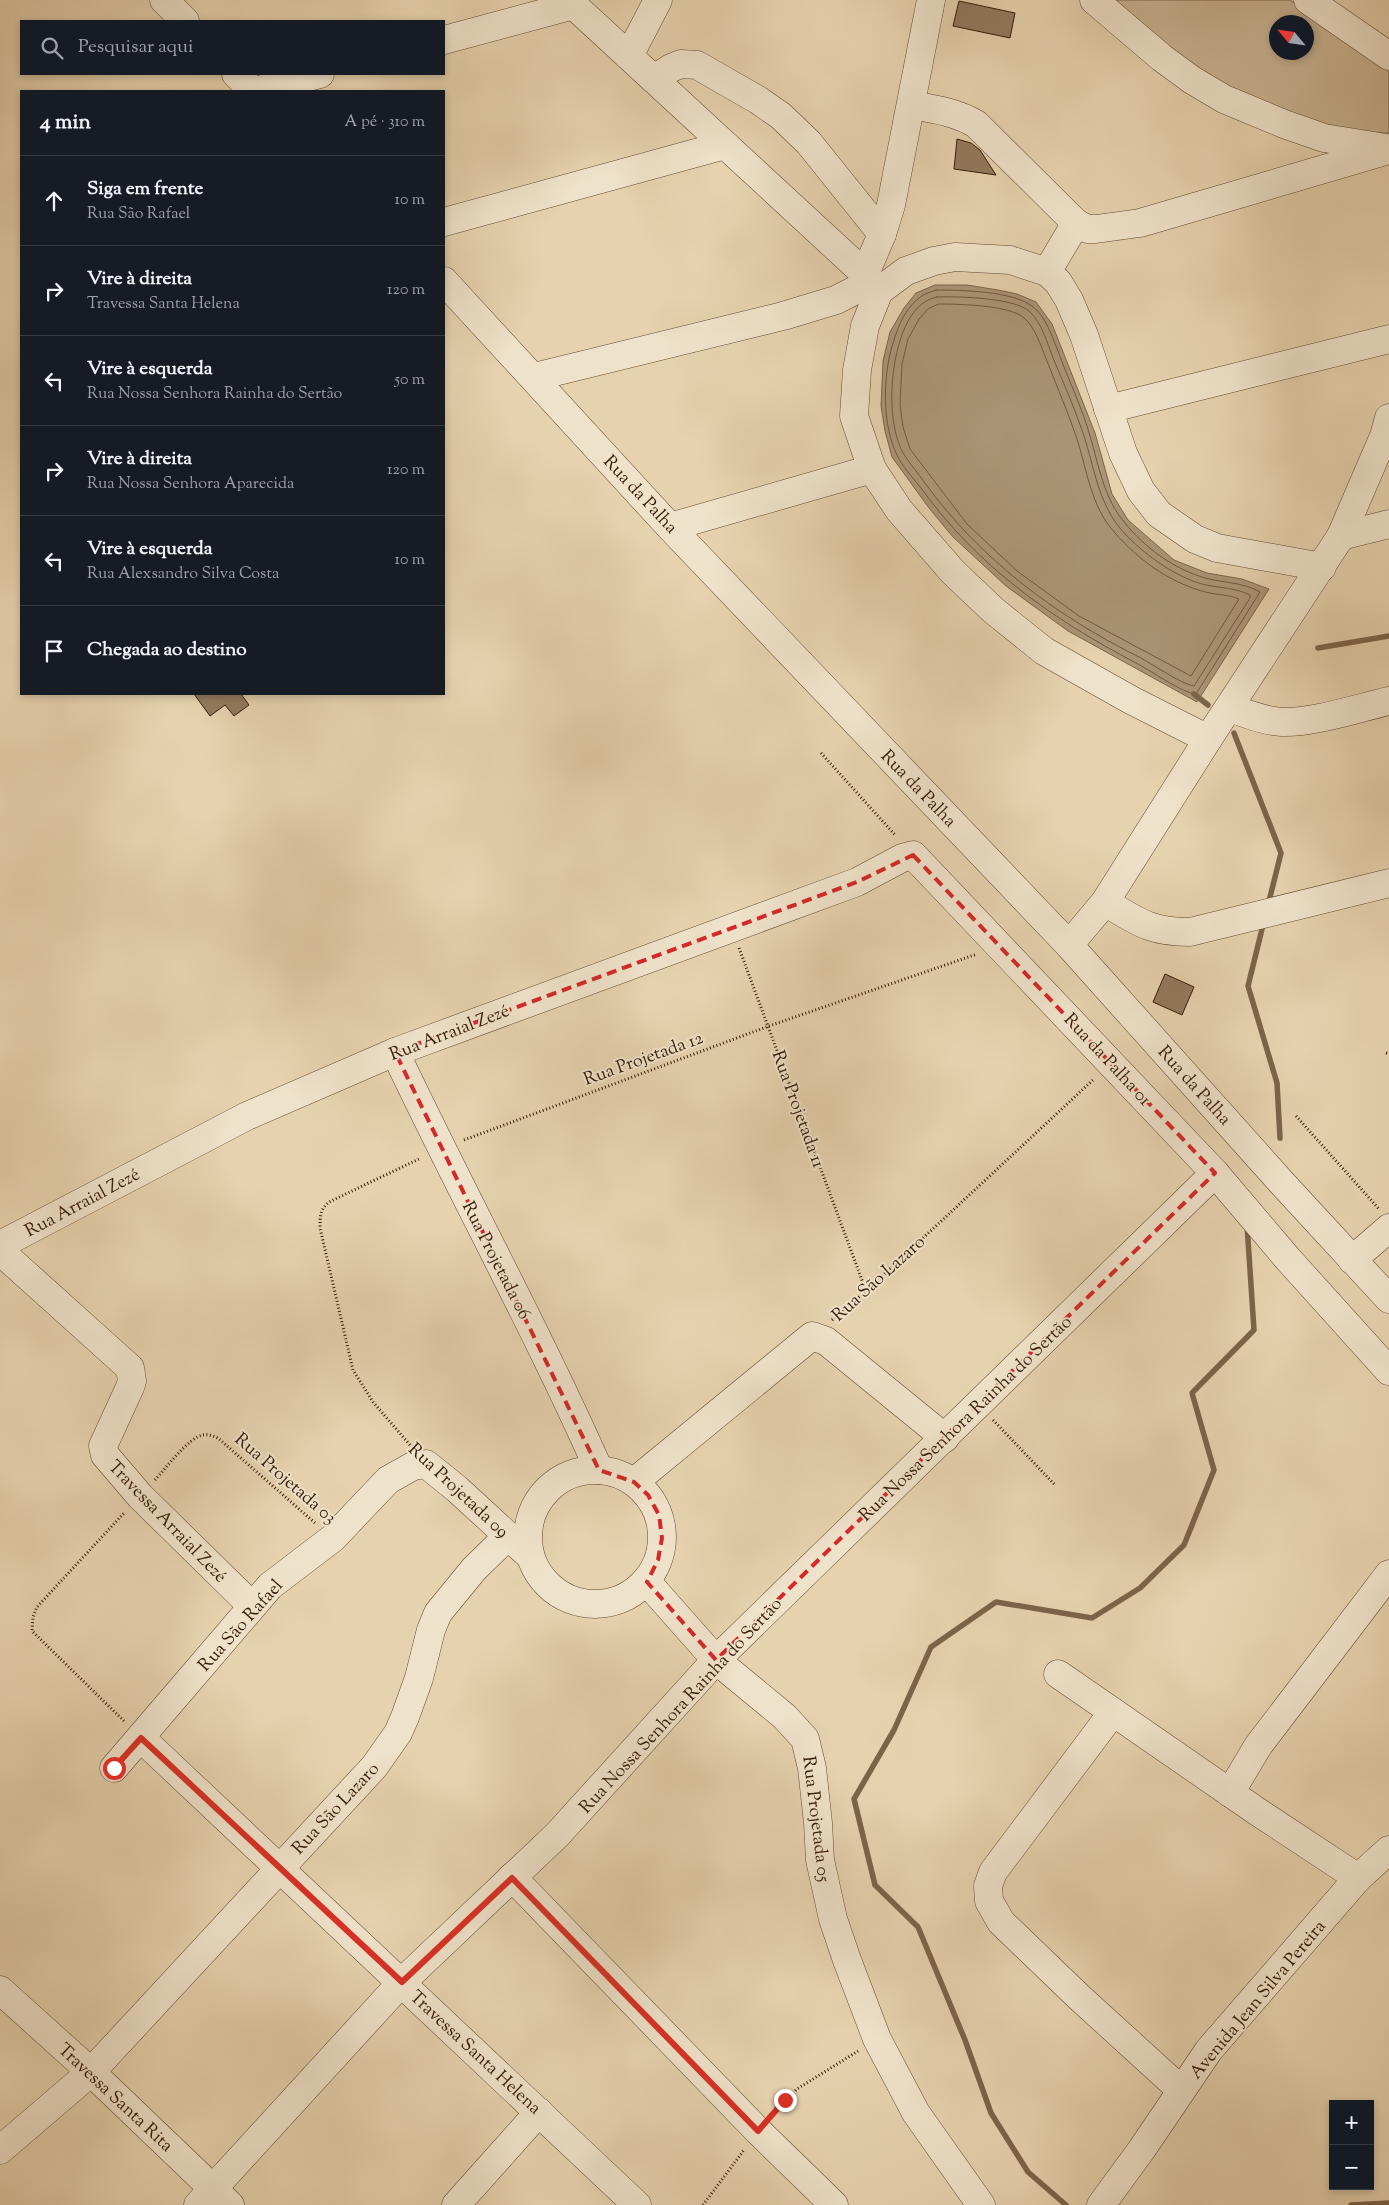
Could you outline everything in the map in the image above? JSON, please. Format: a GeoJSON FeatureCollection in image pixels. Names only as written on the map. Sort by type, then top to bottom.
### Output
{"type":"FeatureCollection","features":[{"type":"Feature","properties":{"kind":"street"},"geometry":{"type":"LineString","coordinates":[[164,0],[184,20]]}},
{"type":"Feature","properties":{"kind":"street"},"geometry":{"type":"LineString","coordinates":[[629,56],[658,0]]}},
{"type":"Feature","properties":{"kind":"street"},"geometry":{"type":"LineString","coordinates":[[931,0],[891,205],[882,234],[872,282],[857,370],[854,416],[872,469],[899,510],[953,572],[993,610],[1044,651],[1131,700],[1208,739]]}},
{"type":"Feature","properties":{"kind":"street"},"geometry":{"type":"LineString","coordinates":[[1094,0],[1162,58],[1192,80],[1224,99],[1324,138],[1389,149]]}},
{"type":"Feature","properties":{"kind":"street"},"geometry":{"type":"LineString","coordinates":[[1308,0],[1389,56]]}},
{"type":"Feature","properties":{"kind":"street"},"geometry":{"type":"LineString","coordinates":[[445,40],[571,3],[872,282]]}},
{"type":"Feature","properties":{"kind":"street"},"geometry":{"type":"LineString","coordinates":[[654,79],[681,64],[698,65],[758,100],[781,116],[809,143],[882,234]]}},
{"type":"Feature","properties":{"kind":"street"},"geometry":{"type":"LineString","coordinates":[[237,75],[253,90]]}},
{"type":"Feature","properties":{"kind":"street"},"geometry":{"type":"LineString","coordinates":[[258,90],[316,75]]}},
{"type":"Feature","properties":{"kind":"street"},"geometry":{"type":"LineString","coordinates":[[911,105],[963,116],[976,124],[1076,223],[1087,228],[1096,229],[1140,223],[1389,149]]}},
{"type":"Feature","properties":{"kind":"street"},"geometry":{"type":"LineString","coordinates":[[1319,170],[1324,138]]}},
{"type":"Feature","properties":{"kind":"street"},"geometry":{"type":"LineString","coordinates":[[445,222],[726,145]]}},
{"type":"Feature","properties":{"kind":"street"},"geometry":{"type":"LineString","coordinates":[[1047,272],[1076,223]]}},
{"type":"Feature","properties":{"kind":"street"},"geometry":{"type":"LineString","coordinates":[[534,377],[783,316],[836,300],[872,282],[934,261],[955,257],[1010,260],[1047,272],[1058,282],[1069,300],[1084,336],[1123,452],[1141,491],[1159,514],[1195,539],[1217,548],[1322,567]]}},
{"type":"Feature","properties":{"kind":"street","name":"Rua da Palha"},"geometry":{"type":"LineString","coordinates":[[445,282],[670,527],[1069,945],[1389,1299]]}},
{"type":"Feature","properties":{"kind":"street"},"geometry":{"type":"LineString","coordinates":[[1108,409],[1389,339]]}},
{"type":"Feature","properties":{"kind":"street"},"geometry":{"type":"LineString","coordinates":[[1069,945],[1106,902],[1208,739],[1341,536],[1384,436],[1389,418]]}},
{"type":"Feature","properties":{"kind":"street"},"geometry":{"type":"LineString","coordinates":[[670,527],[872,469]]}},
{"type":"Feature","properties":{"kind":"street"},"geometry":{"type":"LineString","coordinates":[[1341,536],[1389,524]]}},
{"type":"Feature","properties":{"kind":"street"},"geometry":{"type":"LineString","coordinates":[[1230,708],[1257,718],[1282,722],[1306,720],[1389,701]]}},
{"type":"Feature","properties":{"kind":"street","name":"Rua Arraial Zezé"},"geometry":{"type":"LineString","coordinates":[[0,1245],[247,1116],[394,1052],[857,882],[902,858],[913,855]]}},
{"type":"Feature","properties":{"kind":"street","name":"Rua da Palha 01"},"geometry":{"type":"LineString","coordinates":[[913,855],[1215,1173],[1288,1259],[1389,1371]]}},
{"type":"Feature","properties":{"kind":"street"},"geometry":{"type":"LineString","coordinates":[[1106,902],[1141,924],[1167,932],[1190,932],[1389,882]]}},
{"type":"Feature","properties":{"kind":"street","name":"Rua Projetada 06"},"geometry":{"type":"LineString","coordinates":[[394,1052],[440,1148],[552,1368],[598,1470]]}},
{"type":"Feature","properties":{"kind":"street","name":"Rua Nossa Senhora Rainha do Sertão"},"geometry":{"type":"LineString","coordinates":[[213,2200],[402,1982],[557,1835],[716,1660],[1215,1173]]}},
{"type":"Feature","properties":{"kind":"street"},"geometry":{"type":"LineString","coordinates":[[1352,1260],[1386,1221]]}},
{"type":"Feature","properties":{"kind":"street","name":"Travessa Arraial Zezé"},"geometry":{"type":"LineString","coordinates":[[0,1251],[130,1368],[132,1381],[103,1450],[109,1460],[140,1496],[252,1606]]}},
{"type":"Feature","properties":{"kind":"street"},"geometry":{"type":"LineString","coordinates":[[634,1482],[812,1336],[826,1341],[945,1438]]}},
{"type":"Feature","properties":{"kind":"street","name":"Rua Projetada 09"},"geometry":{"type":"LineString","coordinates":[[426,1464],[530,1556]]}},
{"type":"Feature","properties":{"kind":"street","name":"Rua São Rafael"},"geometry":{"type":"LineString","coordinates":[[114,1768],[252,1606],[281,1576],[295,1568],[333,1538],[388,1480],[413,1466],[426,1464]]}},
{"type":"Feature","properties":{"kind":"street"},"geometry":{"type":"LineString","coordinates":[[598,1470],[617,1473],[634,1482],[648,1495],[659,1515],[662,1538],[658,1560],[647,1582],[632,1593],[614,1601],[595,1604],[576,1601],[559,1593],[546,1582],[530,1556],[531,1520],[538,1503],[549,1489],[564,1478],[581,1471],[598,1470]]}},
{"type":"Feature","properties":{"kind":"street","name":"Rua São Lazaro"},"geometry":{"type":"LineString","coordinates":[[0,2150],[91,2072],[374,1767],[398,1733],[411,1701],[431,1630],[438,1613],[474,1569],[508,1536]]}},
{"type":"Feature","properties":{"kind":"street"},"geometry":{"type":"LineString","coordinates":[[1230,1793],[1258,1746],[1389,1574]]}},
{"type":"Feature","properties":{"kind":"street","name":"Rua Projetada 05"},"geometry":{"type":"LineString","coordinates":[[647,1582],[716,1660],[786,1717],[805,1739],[812,1768],[820,1860],[833,1919],[877,2039],[916,2113],[981,2205]]}},
{"type":"Feature","properties":{"kind":"street"},"geometry":{"type":"LineString","coordinates":[[1058,1674],[1230,1793],[1358,1878]]}},
{"type":"Feature","properties":{"kind":"street"},"geometry":{"type":"LineString","coordinates":[[1113,1712],[994,1872],[988,1886],[989,1901],[1001,1922],[1078,1997],[1181,2090]]}},
{"type":"Feature","properties":{"kind":"street","name":"Travessa Santa Helena"},"geometry":{"type":"LineString","coordinates":[[141,1738],[637,2205]]}},
{"type":"Feature","properties":{"kind":"street","name":"Avenida Jean Silva Pereira"},"geometry":{"type":"LineString","coordinates":[[1100,2205],[1142,2149],[1209,2050],[1358,1878],[1389,1850]]}},
{"type":"Feature","properties":{"kind":"street"},"geometry":{"type":"LineString","coordinates":[[512,1878],[758,2131],[834,2205]]}},
{"type":"Feature","properties":{"kind":"street","name":"Travessa Santa Rita"},"geometry":{"type":"LineString","coordinates":[[0,1990],[91,2072],[213,2200]]}},
{"type":"Feature","properties":{"kind":"street"},"geometry":{"type":"LineString","coordinates":[[456,2205],[539,2112]]}},
{"type":"Feature","properties":{"kind":"path"},"geometry":{"type":"LineString","coordinates":[[821,752],[913,855]]}},
{"type":"Feature","properties":{"kind":"path","name":"Rua Projetada 11"},"geometry":{"type":"LineString","coordinates":[[731,927],[866,1291]]}},
{"type":"Feature","properties":{"kind":"path","name":"Rua Projetada 12"},"geometry":{"type":"LineString","coordinates":[[320,1228],[322,1208],[329,1202],[440,1148],[769,1026],[1001,946]]}},
{"type":"Feature","properties":{"kind":"path","name":"Rua São Lazaro"},"geometry":{"type":"LineString","coordinates":[[812,1336],[866,1291],[1111,1064]]}},
{"type":"Feature","properties":{"kind":"path"},"geometry":{"type":"LineString","coordinates":[[1296,1116],[1386,1221]]}},
{"type":"Feature","properties":{"kind":"path","name":"Rua Projetada 09"},"geometry":{"type":"LineString","coordinates":[[320,1228],[353,1370],[372,1402],[426,1464]]}},
{"type":"Feature","properties":{"kind":"path"},"geometry":{"type":"LineString","coordinates":[[979,1405],[1055,1485]]}},
{"type":"Feature","properties":{"kind":"path","name":"Rua Projetada 03"},"geometry":{"type":"LineString","coordinates":[[140,1496],[193,1439],[201,1435],[218,1438],[333,1538]]}},
{"type":"Feature","properties":{"kind":"path"},"geometry":{"type":"LineString","coordinates":[[140,1496],[37,1607],[33,1617],[32,1631],[141,1738]]}},
{"type":"Feature","properties":{"kind":"path"},"geometry":{"type":"LineString","coordinates":[[703,2205],[758,2131],[774,2112],[798,2089],[877,2039]]}},
{"type":"Feature","properties":{"kind":"highlighted area"},"geometry":{"type":"Polygon","coordinates":[[[913,855],[1215,1173],[716,1660],[647,1582],[658,1560],[662,1538],[659,1515],[648,1495],[634,1482],[599,1470],[395,1052],[857,882],[913,855]]]}},
{"type":"Feature","properties":{"kind":"shaded area"},"geometry":{"type":"Polygon","coordinates":[[[1104,0],[1290,0],[1312,15],[1269,15],[1269,60],[1314,60],[1314,17],[1389,69],[1389,133],[1353,133],[1230,93],[1104,0]]]}},
{"type":"Feature","properties":{"kind":"water"},"geometry":{"type":"Polygon","coordinates":[[[935,285],[967,285],[998,290],[1017,294],[1036,302],[1052,324],[1095,433],[1112,494],[1128,520],[1174,560],[1207,573],[1242,579],[1269,589],[1197,702],[1068,631],[1006,586],[953,537],[929,508],[892,457],[881,406],[883,361],[890,332],[904,308],[916,293],[935,285]]]}},
{"type":"Feature","properties":{"kind":"building"},"geometry":{"type":"Polygon","coordinates":[[[959,1],[1015,13],[1010,38],[953,26],[959,1]]]}},
{"type":"Feature","properties":{"kind":"building"},"geometry":{"type":"Polygon","coordinates":[[[957,139],[971,143],[980,150],[996,175],[954,169],[957,139]]]}},
{"type":"Feature","properties":{"kind":"building"},"geometry":{"type":"Polygon","coordinates":[[[195,695],[242,695],[249,705],[234,716],[225,705],[210,716],[195,695]]]}},
{"type":"Feature","properties":{"kind":"building"},"geometry":{"type":"Polygon","coordinates":[[[1165,974],[1194,987],[1182,1015],[1153,1002],[1165,974]]]}},
{"type":"Feature","properties":{"kind":"waterway"},"geometry":{"type":"LineString","coordinates":[[1318,648],[1389,636]]}},
{"type":"Feature","properties":{"kind":"waterway"},"geometry":{"type":"LineString","coordinates":[[1194,694],[1208,705]]}},
{"type":"Feature","properties":{"kind":"waterway"},"geometry":{"type":"LineString","coordinates":[[1234,733],[1281,853],[1268,905]]}},
{"type":"Feature","properties":{"kind":"waterway"},"geometry":{"type":"LineString","coordinates":[[1264,921],[1248,986],[1277,1083],[1280,1138]]}},
{"type":"Feature","properties":{"kind":"waterway"},"geometry":{"type":"LineString","coordinates":[[1066,2205],[1028,2172],[991,2113],[965,2040],[918,1927],[875,1885],[854,1799],[894,1730],[931,1647],[996,1602],[1092,1618],[1140,1588],[1184,1545],[1214,1470],[1192,1393],[1254,1330],[1247,1225]]}},
{"type":"Feature","properties":{"kind":"waterway"},"geometry":{"type":"LineString","coordinates":[[1351,2205],[1389,2203]]}},
{"type":"Feature","properties":{"kind":"route"},"geometry":{"type":"LineString","coordinates":[[114,1768],[141,1738],[402,1982],[512,1878],[758,2131],[785,2100]]}}]}
